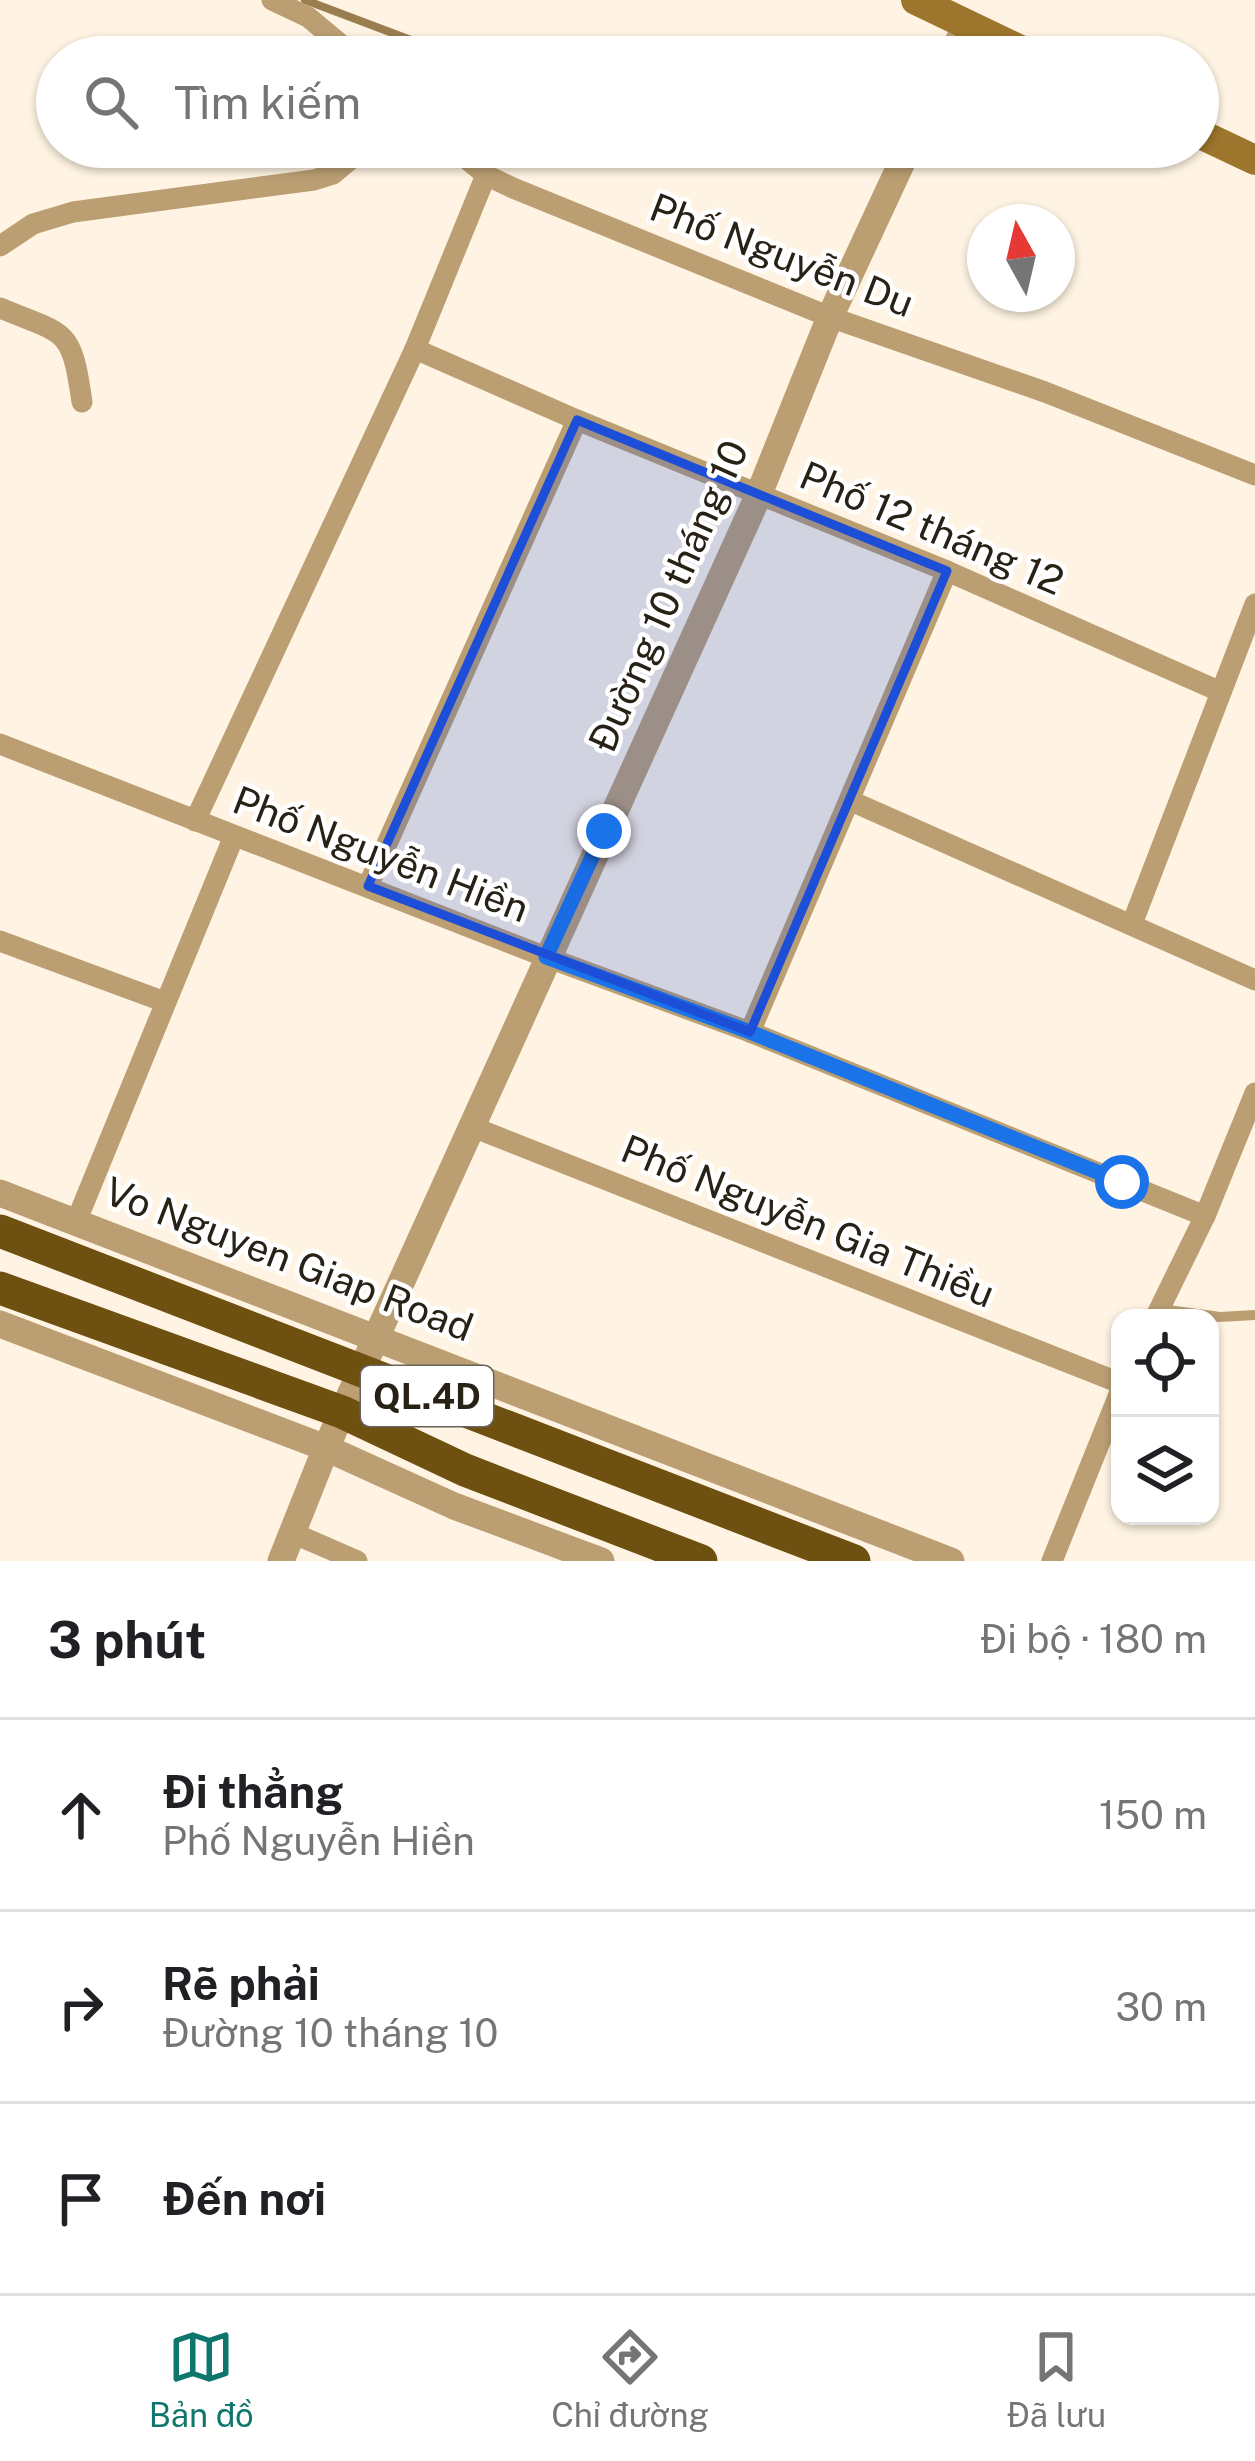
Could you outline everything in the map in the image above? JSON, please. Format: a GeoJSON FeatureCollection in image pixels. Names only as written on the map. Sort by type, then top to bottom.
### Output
{"type":"FeatureCollection","features":[{"type":"Feature","properties":{"kind":"highway","name":"Vo Nguyen Giap Road"},"geometry":{"type":"LineString","coordinates":[[0,1231],[854,1561]]}},
{"type":"Feature","properties":{"kind":"highway","name":"QL.4D"},"geometry":{"type":"LineString","coordinates":[[0,1288],[342,1412],[464,1470],[701,1561]]}},
{"type":"Feature","properties":{"kind":"main road"},"geometry":{"type":"LineString","coordinates":[[916,0],[972,12],[1006,36]]}},
{"type":"Feature","properties":{"kind":"main road"},"geometry":{"type":"LineString","coordinates":[[1219,143],[1255,160]]}},
{"type":"Feature","properties":{"kind":"street"},"geometry":{"type":"LineString","coordinates":[[272,0],[308,17],[331,36]]}},
{"type":"Feature","properties":{"kind":"street"},"geometry":{"type":"LineString","coordinates":[[3,237],[73,212],[314,180],[340,168]]}},
{"type":"Feature","properties":{"kind":"street","name":"Phố Nguyễn Du"},"geometry":{"type":"LineString","coordinates":[[478,168],[830,317],[1045,392],[1255,475]]}},
{"type":"Feature","properties":{"kind":"street","name":"Đường 10 tháng 10"},"geometry":{"type":"LineString","coordinates":[[281,1561],[375,1337],[759,494],[830,317],[900,168]]}},
{"type":"Feature","properties":{"kind":"street"},"geometry":{"type":"LineString","coordinates":[[195,821],[415,349],[486,175]]}},
{"type":"Feature","properties":{"kind":"street"},"geometry":{"type":"LineString","coordinates":[[0,308],[69,340],[82,402]]}},
{"type":"Feature","properties":{"kind":"street","name":"Phố 12 tháng 12"},"geometry":{"type":"LineString","coordinates":[[415,349],[1221,692]]}},
{"type":"Feature","properties":{"kind":"street"},"geometry":{"type":"LineString","coordinates":[[368,886],[577,420]]}},
{"type":"Feature","properties":{"kind":"street"},"geometry":{"type":"LineString","coordinates":[[750,1032],[947,572]]}},
{"type":"Feature","properties":{"kind":"street"},"geometry":{"type":"LineString","coordinates":[[1132,923],[1255,604]]}},
{"type":"Feature","properties":{"kind":"street","name":"Phố Nguyễn Hiền"},"geometry":{"type":"LineString","coordinates":[[0,744],[750,1032],[1205,1216]]}},
{"type":"Feature","properties":{"kind":"street"},"geometry":{"type":"LineString","coordinates":[[851,801],[1255,980]]}},
{"type":"Feature","properties":{"kind":"street"},"geometry":{"type":"LineString","coordinates":[[76,1222],[234,836]]}},
{"type":"Feature","properties":{"kind":"street"},"geometry":{"type":"LineString","coordinates":[[0,941],[165,1002]]}},
{"type":"Feature","properties":{"kind":"street"},"geometry":{"type":"LineString","coordinates":[[1160,1309],[1205,1216],[1255,1094]]}},
{"type":"Feature","properties":{"kind":"street","name":"Phố Nguyễn Gia Thiều"},"geometry":{"type":"LineString","coordinates":[[470,1126],[1111,1379]]}},
{"type":"Feature","properties":{"kind":"street","name":"Vo Nguyen Giap Road"},"geometry":{"type":"LineString","coordinates":[[0,1193],[951,1561]]}},
{"type":"Feature","properties":{"kind":"street"},"geometry":{"type":"LineString","coordinates":[[0,1324],[326,1448],[454,1506],[601,1561]]}},
{"type":"Feature","properties":{"kind":"street"},"geometry":{"type":"LineString","coordinates":[[1052,1561],[1111,1414]]}},
{"type":"Feature","properties":{"kind":"street"},"geometry":{"type":"LineString","coordinates":[[295,1534],[357,1561]]}},
{"type":"Feature","properties":{"kind":"lane"},"geometry":{"type":"LineString","coordinates":[[1219,1318],[1255,1315]]}},
{"type":"Feature","properties":{"kind":"highlighted area"},"geometry":{"type":"Polygon","coordinates":[[[577,420],[947,571],[750,1032],[368,886],[577,420]]]}},
{"type":"Feature","properties":{"kind":"waterway"},"geometry":{"type":"LineString","coordinates":[[305,0],[400,36]]}},
{"type":"Feature","properties":{"kind":"route"},"geometry":{"type":"LineString","coordinates":[[604,831],[546,957],[750,1032],[1122,1182]]}}]}
